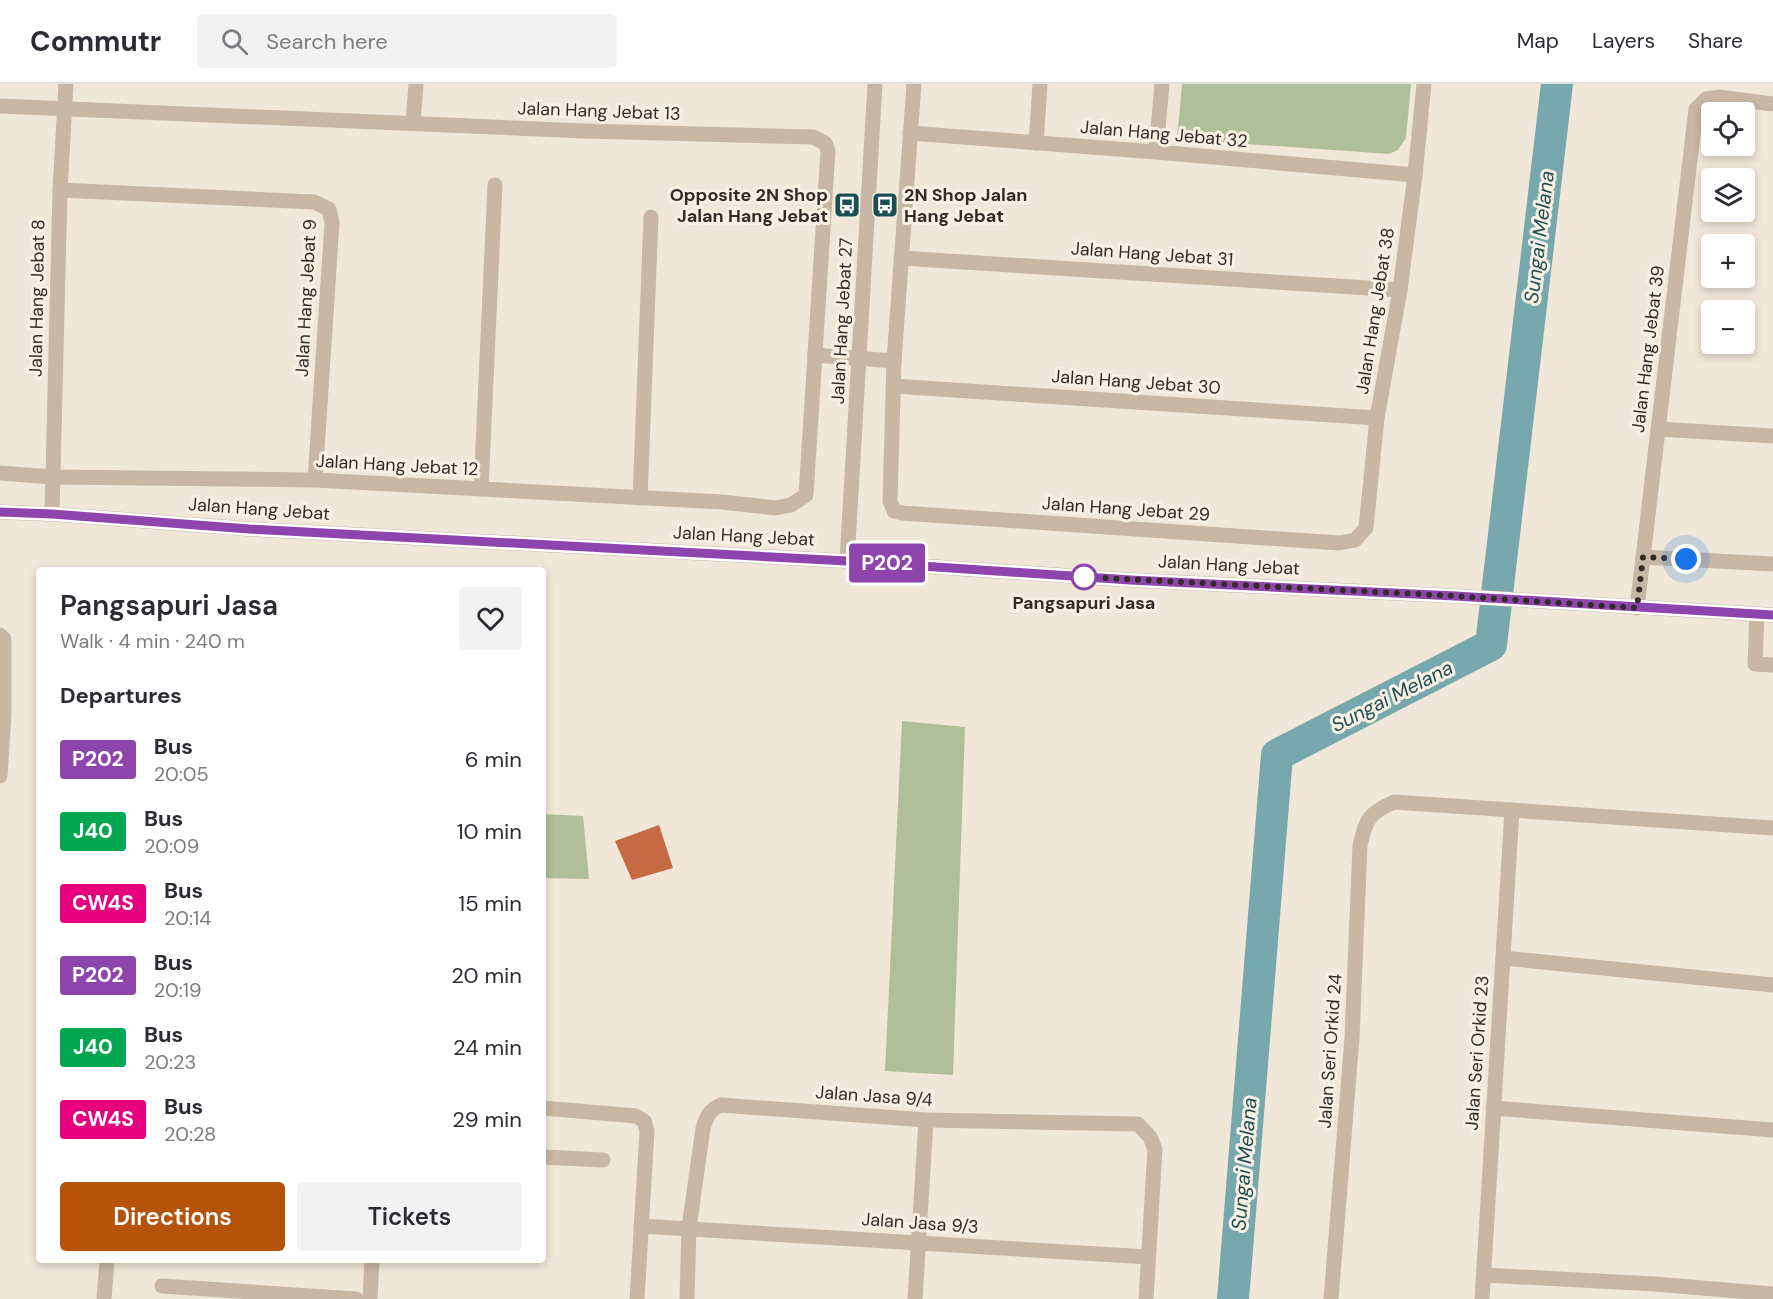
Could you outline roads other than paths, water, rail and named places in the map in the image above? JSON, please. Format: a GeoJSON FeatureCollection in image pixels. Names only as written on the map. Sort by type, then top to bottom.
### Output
{"type":"FeatureCollection","features":[{"type":"Feature","properties":{"kind":"street","name":"Jalan Hang Jebat 8"},"geometry":{"type":"LineString","coordinates":[[52,514],[60,190],[66,84]]}},
{"type":"Feature","properties":{"kind":"street"},"geometry":{"type":"LineString","coordinates":[[413,123],[416,84]]}},
{"type":"Feature","properties":{"kind":"street","name":"Jalan Hang Jebat 27"},"geometry":{"type":"LineString","coordinates":[[847,561],[875,84]]}},
{"type":"Feature","properties":{"kind":"street"},"geometry":{"type":"LineString","coordinates":[[893,386],[914,84]]}},
{"type":"Feature","properties":{"kind":"street"},"geometry":{"type":"LineString","coordinates":[[1036,143],[1040,84]]}},
{"type":"Feature","properties":{"kind":"street"},"geometry":{"type":"LineString","coordinates":[[1156,152],[1162,84]]}},
{"type":"Feature","properties":{"kind":"street","name":"Jalan Hang Jebat 38"},"geometry":{"type":"LineString","coordinates":[[1355,540],[1366,528],[1377,417],[1400,290],[1424,84]]}},
{"type":"Feature","properties":{"kind":"street","name":"Jalan Hang Jebat 39"},"geometry":{"type":"LineString","coordinates":[[1637,608],[1696,110],[1706,99],[1719,97],[1773,104]]}},
{"type":"Feature","properties":{"kind":"street","name":"Jalan Hang Jebat 13"},"geometry":{"type":"LineString","coordinates":[[0,106],[585,131],[813,137],[825,143],[828,150],[806,495],[791,505]]}},
{"type":"Feature","properties":{"kind":"street","name":"Jalan Hang Jebat 32"},"geometry":{"type":"LineString","coordinates":[[910,133],[1415,175]]}},
{"type":"Feature","properties":{"kind":"street"},"geometry":{"type":"LineString","coordinates":[[481,489],[495,185]]}},
{"type":"Feature","properties":{"kind":"street","name":"Jalan Hang Jebat 9"},"geometry":{"type":"LineString","coordinates":[[60,190],[314,202],[329,209],[332,223],[315,480]]}},
{"type":"Feature","properties":{"kind":"street"},"geometry":{"type":"LineString","coordinates":[[640,498],[651,217]]}},
{"type":"Feature","properties":{"kind":"street","name":"Jalan Hang Jebat 31"},"geometry":{"type":"LineString","coordinates":[[901,258],[1400,290]]}},
{"type":"Feature","properties":{"kind":"street"},"geometry":{"type":"LineString","coordinates":[[815,356],[894,361]]}},
{"type":"Feature","properties":{"kind":"street","name":"Jalan Hang Jebat 30"},"geometry":{"type":"LineString","coordinates":[[893,386],[1377,417]]}},
{"type":"Feature","properties":{"kind":"street","name":"Jalan Hang Jebat 29"},"geometry":{"type":"LineString","coordinates":[[893,386],[890,501],[894,511],[1340,543],[1355,540]]}},
{"type":"Feature","properties":{"kind":"street"},"geometry":{"type":"LineString","coordinates":[[1658,429],[1773,436]]}},
{"type":"Feature","properties":{"kind":"street","name":"Jalan Hang Jebat 12"},"geometry":{"type":"LineString","coordinates":[[0,472],[52,477],[315,480],[722,502],[776,508],[791,505]]}},
{"type":"Feature","properties":{"kind":"street","name":"Jalan Hang Jebat"},"geometry":{"type":"LineString","coordinates":[[0,512],[249,529],[1773,615]]}},
{"type":"Feature","properties":{"kind":"street"},"geometry":{"type":"LineString","coordinates":[[1643,557],[1773,564]]}},
{"type":"Feature","properties":{"kind":"street"},"geometry":{"type":"LineString","coordinates":[[1757,614],[1755,664],[1773,665]]}},
{"type":"Feature","properties":{"kind":"street"},"geometry":{"type":"LineString","coordinates":[[0,635],[4,639],[4,713],[0,776]]}},
{"type":"Feature","properties":{"kind":"street","name":"Jalan Seri Orkid 24"},"geometry":{"type":"LineString","coordinates":[[1331,1299],[1352,1038],[1360,845],[1365,825],[1376,810],[1394,802],[1512,810]]}},
{"type":"Feature","properties":{"kind":"street"},"geometry":{"type":"LineString","coordinates":[[1512,810],[1773,828]]}},
{"type":"Feature","properties":{"kind":"street","name":"Jalan Seri Orkid 23"},"geometry":{"type":"LineString","coordinates":[[1482,1299],[1512,810]]}},
{"type":"Feature","properties":{"kind":"street"},"geometry":{"type":"LineString","coordinates":[[1503,958],[1773,985]]}},
{"type":"Feature","properties":{"kind":"street","name":"Jalan Jasa 9/4"},"geometry":{"type":"LineString","coordinates":[[689,1228],[706,1116],[713,1108],[721,1105],[926,1120],[1138,1124],[1150,1137],[1155,1149],[1148,1257]]}},
{"type":"Feature","properties":{"kind":"street"},"geometry":{"type":"LineString","coordinates":[[546,1108],[636,1116],[644,1121],[646,1131],[637,1299]]}},
{"type":"Feature","properties":{"kind":"street"},"geometry":{"type":"LineString","coordinates":[[1493,1108],[1773,1130]]}},
{"type":"Feature","properties":{"kind":"street"},"geometry":{"type":"LineString","coordinates":[[915,1299],[926,1120]]}},
{"type":"Feature","properties":{"kind":"street"},"geometry":{"type":"LineString","coordinates":[[546,1157],[603,1160]]}},
{"type":"Feature","properties":{"kind":"street","name":"Jalan Jasa 9/3"},"geometry":{"type":"LineString","coordinates":[[641,1226],[1148,1257]]}},
{"type":"Feature","properties":{"kind":"street"},"geometry":{"type":"LineString","coordinates":[[687,1299],[689,1228]]}},
{"type":"Feature","properties":{"kind":"street"},"geometry":{"type":"LineString","coordinates":[[1146,1299],[1148,1257]]}},
{"type":"Feature","properties":{"kind":"street"},"geometry":{"type":"LineString","coordinates":[[104,1299],[106,1263]]}},
{"type":"Feature","properties":{"kind":"street"},"geometry":{"type":"LineString","coordinates":[[370,1299],[372,1263]]}},
{"type":"Feature","properties":{"kind":"street"},"geometry":{"type":"LineString","coordinates":[[1484,1275],[1655,1284],[1773,1294]]}},
{"type":"Feature","properties":{"kind":"street"},"geometry":{"type":"LineString","coordinates":[[162,1286],[356,1299]]}},
{"type":"Feature","properties":{"kind":"waterway","name":"Sungai Melana"},"geometry":{"type":"LineString","coordinates":[[1233,1299],[1277,755],[1491,645],[1557,84]]}},
{"type":"Feature","properties":{"kind":"place","name":"Opposite 2N Shop Jalan Hang Jebat"},"geometry":{"type":"Point","coordinates":[847,205]}},
{"type":"Feature","properties":{"kind":"place","name":"2N Shop Jalan Hang Jebat"},"geometry":{"type":"Point","coordinates":[885,205]}},
{"type":"Feature","properties":{"kind":"place","name":"Pangsapuri Jasa"},"geometry":{"type":"Point","coordinates":[1084,577]}}]}
